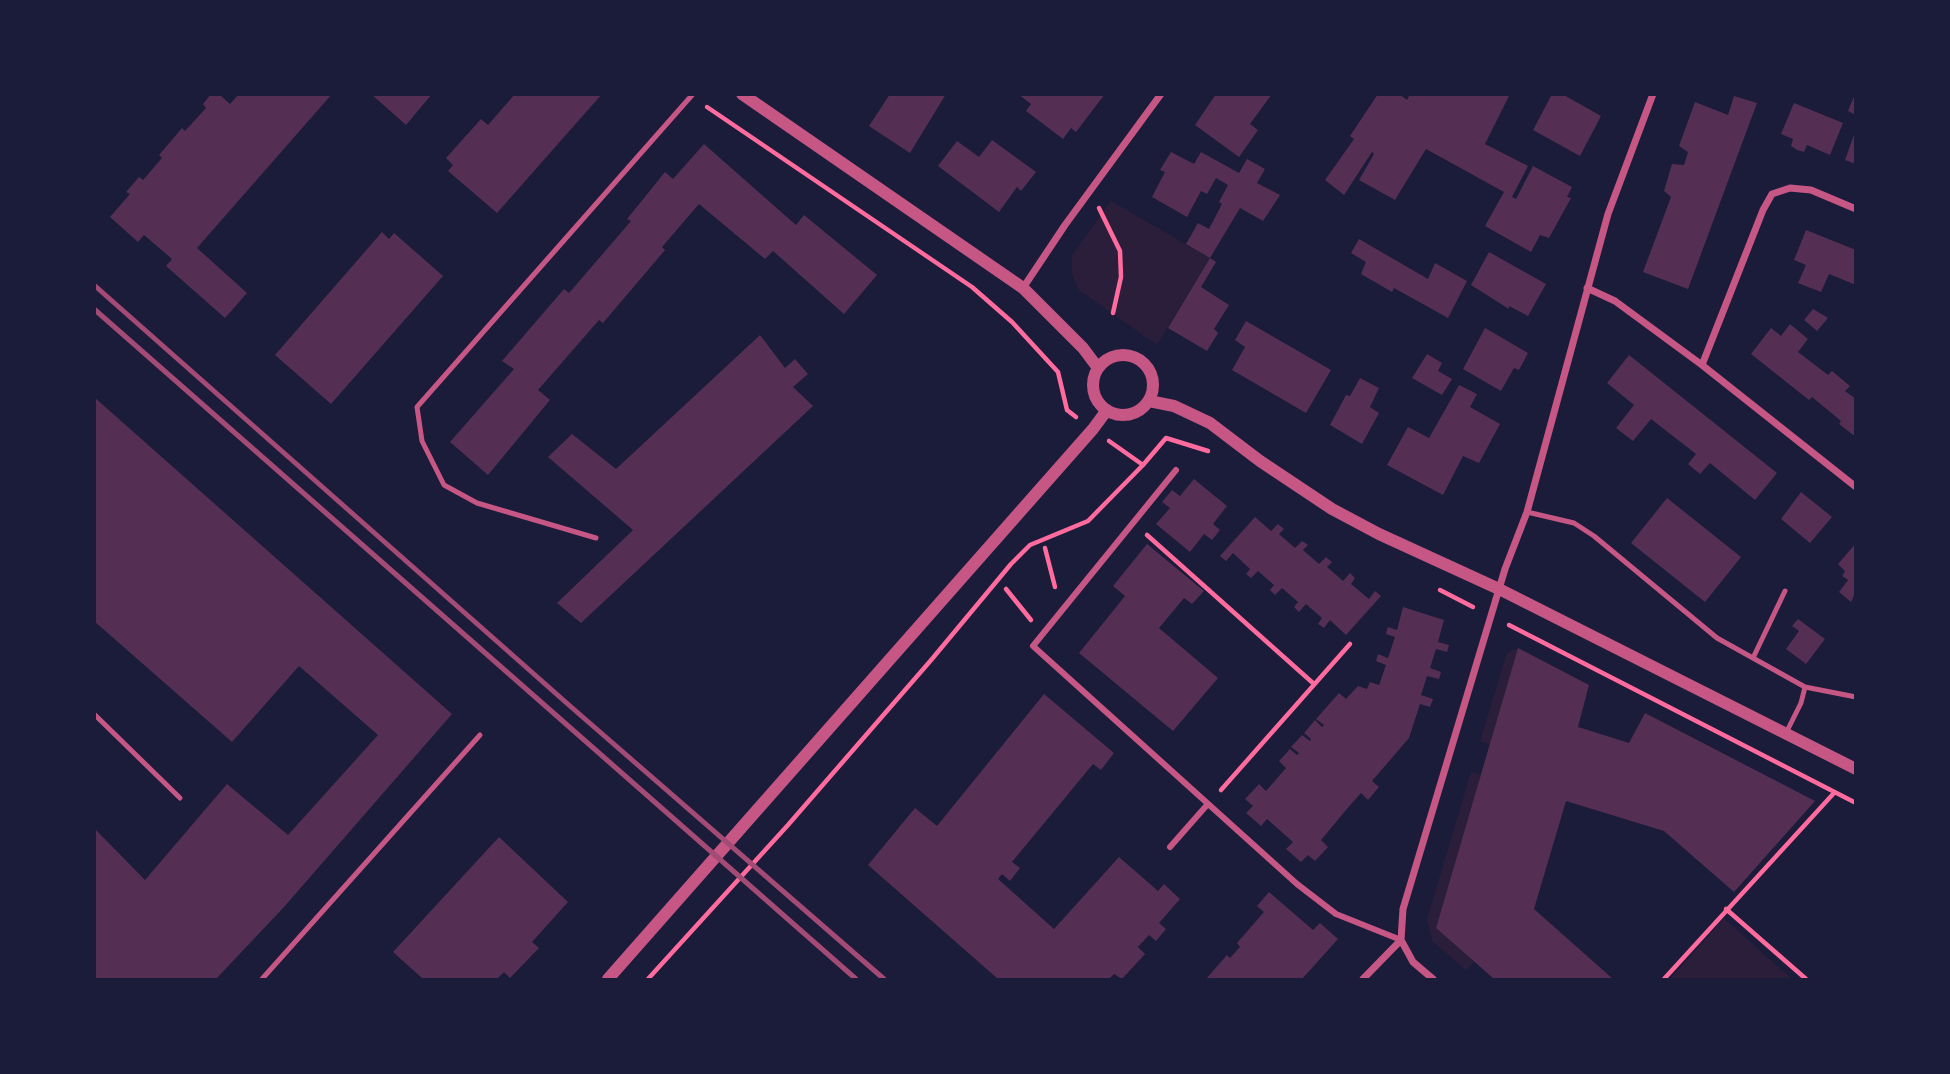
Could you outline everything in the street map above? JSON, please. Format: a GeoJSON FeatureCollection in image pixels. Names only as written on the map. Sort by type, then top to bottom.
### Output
{"type":"FeatureCollection","features":[{"type":"Feature","properties":{"kind":"street"},"geometry":{"type":"LineString","coordinates":[[742,94],[1023,288],[1083,348],[1098,368]]}},
{"type":"Feature","properties":{"kind":"street"},"geometry":{"type":"LineString","coordinates":[[1023,288],[1065,225],[1161,94]]}},
{"type":"Feature","properties":{"kind":"street"},"geometry":{"type":"LineString","coordinates":[[1433,979],[1413,962],[1401,940],[1403,909],[1499,589],[1527,512],[1608,214],[1653,94]]}},
{"type":"Feature","properties":{"kind":"street"},"geometry":{"type":"LineString","coordinates":[[1702,365],[1763,210],[1772,194],[1790,188],[1811,190],[1856,208]]}},
{"type":"Feature","properties":{"kind":"street"},"geometry":{"type":"LineString","coordinates":[[1587,288],[1615,301],[1702,365],[1856,486]]}},
{"type":"Feature","properties":{"kind":"street"},"geometry":{"type":"LineString","coordinates":[[1118,356],[1140,361],[1151,373],[1153,383],[1149,401],[1133,414],[1116,415],[1107,410],[1098,403],[1093,391],[1098,368],[1107,360],[1118,356]]}},
{"type":"Feature","properties":{"kind":"street"},"geometry":{"type":"LineString","coordinates":[[1149,401],[1174,406],[1210,423],[1260,461],[1332,509],[1379,534],[1499,589],[1856,769]]}},
{"type":"Feature","properties":{"kind":"street"},"geometry":{"type":"LineString","coordinates":[[608,979],[1084,440],[1107,410]]}},
{"type":"Feature","properties":{"kind":"street"},"geometry":{"type":"LineString","coordinates":[[1176,470],[1033,646],[1297,884],[1336,914],[1401,940]]}},
{"type":"Feature","properties":{"kind":"street"},"geometry":{"type":"LineString","coordinates":[[1170,847],[1207,804]]}},
{"type":"Feature","properties":{"kind":"street"},"geometry":{"type":"LineString","coordinates":[[1363,979],[1401,940]]}},
{"type":"Feature","properties":{"kind":"lane"},"geometry":{"type":"LineString","coordinates":[[596,538],[477,503],[444,485],[422,441],[417,407],[692,96]]}},
{"type":"Feature","properties":{"kind":"lane"},"geometry":{"type":"LineString","coordinates":[[1527,512],[1574,523],[1594,536],[1717,638],[1805,687],[1856,696]]}},
{"type":"Feature","properties":{"kind":"lane"},"geometry":{"type":"LineString","coordinates":[[1754,658],[1785,591]]}},
{"type":"Feature","properties":{"kind":"lane"},"geometry":{"type":"LineString","coordinates":[[1786,734],[1801,703],[1805,687]]}},
{"type":"Feature","properties":{"kind":"lane"},"geometry":{"type":"LineString","coordinates":[[94,714],[180,797]]}},
{"type":"Feature","properties":{"kind":"lane"},"geometry":{"type":"LineString","coordinates":[[262,979],[480,735]]}},
{"type":"Feature","properties":{"kind":"path"},"geometry":{"type":"LineString","coordinates":[[692,96],[972,287],[1012,322],[1058,372],[1067,410],[1077,417]]}},
{"type":"Feature","properties":{"kind":"path"},"geometry":{"type":"LineString","coordinates":[[1088,195],[1103,212],[1120,251],[1121,277],[1113,313]]}},
{"type":"Feature","properties":{"kind":"path"},"geometry":{"type":"LineString","coordinates":[[1058,372],[1067,364]]}},
{"type":"Feature","properties":{"kind":"path"},"geometry":{"type":"LineString","coordinates":[[1166,431],[1166,439]]}},
{"type":"Feature","properties":{"kind":"path"},"geometry":{"type":"LineString","coordinates":[[649,979],[788,825],[1011,564],[1030,545],[1088,521],[1143,465]]}},
{"type":"Feature","properties":{"kind":"path"},"geometry":{"type":"LineString","coordinates":[[1133,523],[1314,684]]}},
{"type":"Feature","properties":{"kind":"path"},"geometry":{"type":"LineString","coordinates":[[1045,548],[1061,611]]}},
{"type":"Feature","properties":{"kind":"path"},"geometry":{"type":"LineString","coordinates":[[1006,589],[1043,634]]}},
{"type":"Feature","properties":{"kind":"path"},"geometry":{"type":"LineString","coordinates":[[1492,617],[1856,803]]}},
{"type":"Feature","properties":{"kind":"path"},"geometry":{"type":"LineString","coordinates":[[1207,804],[1350,644]]}},
{"type":"Feature","properties":{"kind":"path"},"geometry":{"type":"LineString","coordinates":[[1664,979],[1834,793]]}},
{"type":"Feature","properties":{"kind":"path"},"geometry":{"type":"LineString","coordinates":[[1726,909],[1806,979]]}},
{"type":"Feature","properties":{"kind":"shaded area"},"geometry":{"type":"Polygon","coordinates":[[[1111,201],[1210,258],[1157,345],[1079,290],[1072,274],[1072,255],[1111,201]]]}},
{"type":"Feature","properties":{"kind":"shaded area"},"geometry":{"type":"Polygon","coordinates":[[[1518,648],[1490,745],[1480,741],[1507,653],[1518,648]]]}},
{"type":"Feature","properties":{"kind":"shaded area"},"geometry":{"type":"Polygon","coordinates":[[[1471,772],[1481,775],[1436,928],[1474,962],[1466,970],[1432,941],[1427,919],[1471,772]]]}},
{"type":"Feature","properties":{"kind":"shaded area"},"geometry":{"type":"Polygon","coordinates":[[[1724,918],[1778,967],[1793,979],[1670,979],[1724,918]]]}},
{"type":"Feature","properties":{"kind":"building"},"geometry":{"type":"Polygon","coordinates":[[[211,94],[219,94],[230,104],[239,94],[332,94],[197,248],[247,293],[225,318],[166,266],[172,259],[144,235],[138,242],[110,217],[130,194],[126,192],[139,177],[143,180],[162,158],[159,155],[182,128],[185,131],[206,108],[203,104],[211,94]]]}},
{"type":"Feature","properties":{"kind":"building"},"geometry":{"type":"Polygon","coordinates":[[[371,94],[432,94],[406,125],[371,94]]]}},
{"type":"Feature","properties":{"kind":"building"},"geometry":{"type":"Polygon","coordinates":[[[515,94],[602,94],[497,213],[448,171],[453,165],[446,158],[481,119],[488,125],[515,94]]]}},
{"type":"Feature","properties":{"kind":"building"},"geometry":{"type":"Polygon","coordinates":[[[890,94],[946,94],[910,153],[869,126],[890,94]]]}},
{"type":"Feature","properties":{"kind":"building"},"geometry":{"type":"Polygon","coordinates":[[[1018,94],[1105,94],[1076,132],[1071,128],[1063,139],[1026,111],[1031,104],[1018,94]]]}},
{"type":"Feature","properties":{"kind":"building"},"geometry":{"type":"Polygon","coordinates":[[[1216,94],[1272,94],[1250,124],[1258,130],[1239,157],[1195,125],[1216,94]]]}},
{"type":"Feature","properties":{"kind":"building"},"geometry":{"type":"Polygon","coordinates":[[[1378,94],[1399,94],[1407,100],[1410,94],[1510,94],[1485,144],[1528,166],[1512,197],[1516,199],[1533,166],[1572,187],[1567,197],[1571,198],[1549,238],[1540,235],[1531,252],[1485,226],[1504,192],[1426,149],[1395,200],[1359,180],[1374,154],[1372,152],[1344,195],[1325,180],[1354,139],[1350,136],[1378,94]]]}},
{"type":"Feature","properties":{"kind":"building"},"geometry":{"type":"Polygon","coordinates":[[[1552,94],[1562,94],[1601,116],[1580,156],[1533,130],[1552,94]]]}},
{"type":"Feature","properties":{"kind":"building"},"geometry":{"type":"Polygon","coordinates":[[[1856,94],[1856,115],[1848,111],[1856,94]]]}},
{"type":"Feature","properties":{"kind":"building"},"geometry":{"type":"Polygon","coordinates":[[[1734,96],[1757,103],[1688,289],[1643,272],[1671,197],[1664,191],[1672,164],[1684,165],[1688,152],[1679,146],[1695,102],[1728,115],[1734,96]]]}},
{"type":"Feature","properties":{"kind":"building"},"geometry":{"type":"Polygon","coordinates":[[[1794,103],[1843,123],[1830,155],[1807,145],[1804,152],[1797,150],[1791,146],[1793,139],[1781,134],[1794,103]]]}},
{"type":"Feature","properties":{"kind":"building"},"geometry":{"type":"Polygon","coordinates":[[[1856,132],[1856,164],[1845,160],[1856,132]]]}},
{"type":"Feature","properties":{"kind":"building"},"geometry":{"type":"Polygon","coordinates":[[[992,140],[1036,172],[1021,191],[1017,187],[999,212],[938,166],[957,141],[979,157],[992,140]]]}},
{"type":"Feature","properties":{"kind":"building"},"geometry":{"type":"Polygon","coordinates":[[[704,144],[796,225],[804,215],[877,275],[844,314],[773,251],[765,259],[699,204],[662,247],[665,250],[603,323],[599,320],[538,390],[550,400],[488,475],[450,442],[514,369],[502,361],[564,289],[569,293],[631,221],[627,219],[665,172],[673,179],[704,144]]]}},
{"type":"Feature","properties":{"kind":"building"},"geometry":{"type":"Polygon","coordinates":[[[1171,152],[1194,164],[1201,152],[1239,173],[1247,159],[1265,169],[1257,183],[1280,195],[1263,221],[1240,208],[1210,258],[1186,244],[1198,223],[1209,229],[1228,185],[1216,178],[1207,194],[1201,191],[1187,217],[1152,197],[1165,172],[1160,170],[1171,152]]]}},
{"type":"Feature","properties":{"kind":"building"},"geometry":{"type":"Polygon","coordinates":[[[1806,230],[1856,250],[1856,285],[1829,274],[1821,292],[1798,283],[1806,265],[1794,260],[1806,230]]]}},
{"type":"Feature","properties":{"kind":"building"},"geometry":{"type":"Polygon","coordinates":[[[382,232],[389,239],[394,233],[443,276],[331,404],[275,355],[382,232]]]}},
{"type":"Feature","properties":{"kind":"building"},"geometry":{"type":"Polygon","coordinates":[[[1359,239],[1428,279],[1435,263],[1467,281],[1448,318],[1394,288],[1392,292],[1361,274],[1366,262],[1351,253],[1359,239]]]}},
{"type":"Feature","properties":{"kind":"building"},"geometry":{"type":"Polygon","coordinates":[[[1489,252],[1546,284],[1528,316],[1509,306],[1509,309],[1471,285],[1489,252]]]}},
{"type":"Feature","properties":{"kind":"building"},"geometry":{"type":"Polygon","coordinates":[[[1210,258],[1216,262],[1201,287],[1229,305],[1214,329],[1218,333],[1207,351],[1168,328],[1210,258]]]}},
{"type":"Feature","properties":{"kind":"building"},"geometry":{"type":"Polygon","coordinates":[[[1813,309],[1828,318],[1817,331],[1804,320],[1813,309]]]}},
{"type":"Feature","properties":{"kind":"building"},"geometry":{"type":"Polygon","coordinates":[[[1246,321],[1331,370],[1306,413],[1232,370],[1245,347],[1235,340],[1246,321]]]}},
{"type":"Feature","properties":{"kind":"building"},"geometry":{"type":"Polygon","coordinates":[[[1790,324],[1808,339],[1798,352],[1828,375],[1832,371],[1850,386],[1845,391],[1856,399],[1856,437],[1812,397],[1809,400],[1751,354],[1771,328],[1781,336],[1790,324]]]}},
{"type":"Feature","properties":{"kind":"building"},"geometry":{"type":"Polygon","coordinates":[[[1485,328],[1528,353],[1519,370],[1514,368],[1501,391],[1463,369],[1485,328]]]}},
{"type":"Feature","properties":{"kind":"building"},"geometry":{"type":"Polygon","coordinates":[[[760,335],[785,368],[795,359],[808,374],[793,387],[813,406],[581,623],[557,603],[633,530],[548,457],[572,434],[616,469],[760,335]]]}},
{"type":"Feature","properties":{"kind":"building"},"geometry":{"type":"Polygon","coordinates":[[[1427,354],[1442,363],[1438,371],[1452,379],[1442,395],[1412,378],[1427,354]]]}},
{"type":"Feature","properties":{"kind":"building"},"geometry":{"type":"Polygon","coordinates":[[[1629,355],[1777,473],[1755,500],[1710,463],[1700,474],[1688,464],[1696,454],[1651,419],[1633,441],[1616,428],[1634,405],[1607,383],[1629,355]]]}},
{"type":"Feature","properties":{"kind":"building"},"geometry":{"type":"Polygon","coordinates":[[[1360,378],[1379,388],[1370,407],[1379,413],[1362,444],[1330,425],[1346,395],[1350,396],[1360,378]]]}},
{"type":"Feature","properties":{"kind":"building"},"geometry":{"type":"Polygon","coordinates":[[[1459,385],[1477,394],[1470,407],[1500,424],[1479,463],[1463,456],[1443,495],[1387,465],[1408,427],[1429,438],[1459,385]]]}},
{"type":"Feature","properties":{"kind":"building"},"geometry":{"type":"Polygon","coordinates":[[[94,397],[452,714],[284,907],[216,979],[94,979],[94,828],[145,880],[227,784],[288,835],[378,735],[299,666],[232,742],[94,621],[94,397]]]}},
{"type":"Feature","properties":{"kind":"building"},"geometry":{"type":"Polygon","coordinates":[[[1194,479],[1227,506],[1213,524],[1220,530],[1212,540],[1204,534],[1190,552],[1156,524],[1170,508],[1162,502],[1172,490],[1180,496],[1194,479]]]}},
{"type":"Feature","properties":{"kind":"building"},"geometry":{"type":"Polygon","coordinates":[[[1801,492],[1832,517],[1810,543],[1781,519],[1801,492]]]}},
{"type":"Feature","properties":{"kind":"building"},"geometry":{"type":"Polygon","coordinates":[[[1667,498],[1741,557],[1705,602],[1631,543],[1667,498]]]}},
{"type":"Feature","properties":{"kind":"building"},"geometry":{"type":"Polygon","coordinates":[[[1255,517],[1271,531],[1278,524],[1284,529],[1279,534],[1295,548],[1302,541],[1308,545],[1303,550],[1319,564],[1326,557],[1332,562],[1327,567],[1343,581],[1350,573],[1355,578],[1351,584],[1369,599],[1375,591],[1381,596],[1346,635],[1330,620],[1324,628],[1318,624],[1322,618],[1306,604],[1299,612],[1294,607],[1298,602],[1282,588],[1275,595],[1270,590],[1274,585],[1258,571],[1251,578],[1246,574],[1250,569],[1233,553],[1226,561],[1220,556],[1255,517]]]}},
{"type":"Feature","properties":{"kind":"building"},"geometry":{"type":"Polygon","coordinates":[[[1856,543],[1856,591],[1851,602],[1839,592],[1848,580],[1842,576],[1845,571],[1838,564],[1856,543]]]}},
{"type":"Feature","properties":{"kind":"building"},"geometry":{"type":"Polygon","coordinates":[[[1147,544],[1204,591],[1192,604],[1184,598],[1159,628],[1218,678],[1173,731],[1079,653],[1125,596],[1113,586],[1147,544]]]}},
{"type":"Feature","properties":{"kind":"building"},"geometry":{"type":"Polygon","coordinates":[[[1403,607],[1444,620],[1438,642],[1449,645],[1447,652],[1436,649],[1430,668],[1441,672],[1439,679],[1427,676],[1421,695],[1433,699],[1430,707],[1420,704],[1409,738],[1372,781],[1379,787],[1368,800],[1361,793],[1346,810],[1321,840],[1328,847],[1315,861],[1308,855],[1301,862],[1286,849],[1293,842],[1267,819],[1261,826],[1246,813],[1253,806],[1245,799],[1259,784],[1266,791],[1286,768],[1279,761],[1290,749],[1297,755],[1299,753],[1291,747],[1302,735],[1310,741],[1304,733],[1315,720],[1322,727],[1324,725],[1316,719],[1339,693],[1346,699],[1358,686],[1367,689],[1370,682],[1379,685],[1386,665],[1376,661],[1378,654],[1388,658],[1395,637],[1386,634],[1388,627],[1397,630],[1403,607]]]}},
{"type":"Feature","properties":{"kind":"building"},"geometry":{"type":"Polygon","coordinates":[[[1798,619],[1825,639],[1806,664],[1786,649],[1799,631],[1792,626],[1798,619]]]}},
{"type":"Feature","properties":{"kind":"building"},"geometry":{"type":"Polygon","coordinates":[[[1518,648],[1589,685],[1578,727],[1629,743],[1645,713],[1815,801],[1734,892],[1664,831],[1566,801],[1534,909],[1613,979],[1494,979],[1436,928],[1518,648]]]}},
{"type":"Feature","properties":{"kind":"building"},"geometry":{"type":"Polygon","coordinates":[[[1044,694],[1114,753],[1101,770],[1093,764],[1012,862],[1020,868],[1010,881],[1002,874],[998,879],[1054,929],[1119,857],[1158,891],[1164,884],[1180,899],[1159,923],[1166,929],[1156,941],[1149,935],[1138,947],[1145,954],[1122,979],[1114,974],[1109,979],[998,979],[868,865],[915,808],[937,826],[1044,694]]]}},
{"type":"Feature","properties":{"kind":"building"},"geometry":{"type":"Polygon","coordinates":[[[499,837],[568,902],[532,942],[539,948],[510,978],[504,972],[497,979],[423,979],[393,952],[499,837]]]}},
{"type":"Feature","properties":{"kind":"building"},"geometry":{"type":"Polygon","coordinates":[[[1269,892],[1313,930],[1320,923],[1338,939],[1302,979],[1206,979],[1227,955],[1230,958],[1240,947],[1237,943],[1264,912],[1257,906],[1269,892]]]}},
{"type":"Feature","properties":{"kind":"railway"},"geometry":{"type":"LineString","coordinates":[[94,285],[570,706],[884,979]]}},
{"type":"Feature","properties":{"kind":"railway"},"geometry":{"type":"LineString","coordinates":[[94,309],[856,979]]}}]}
